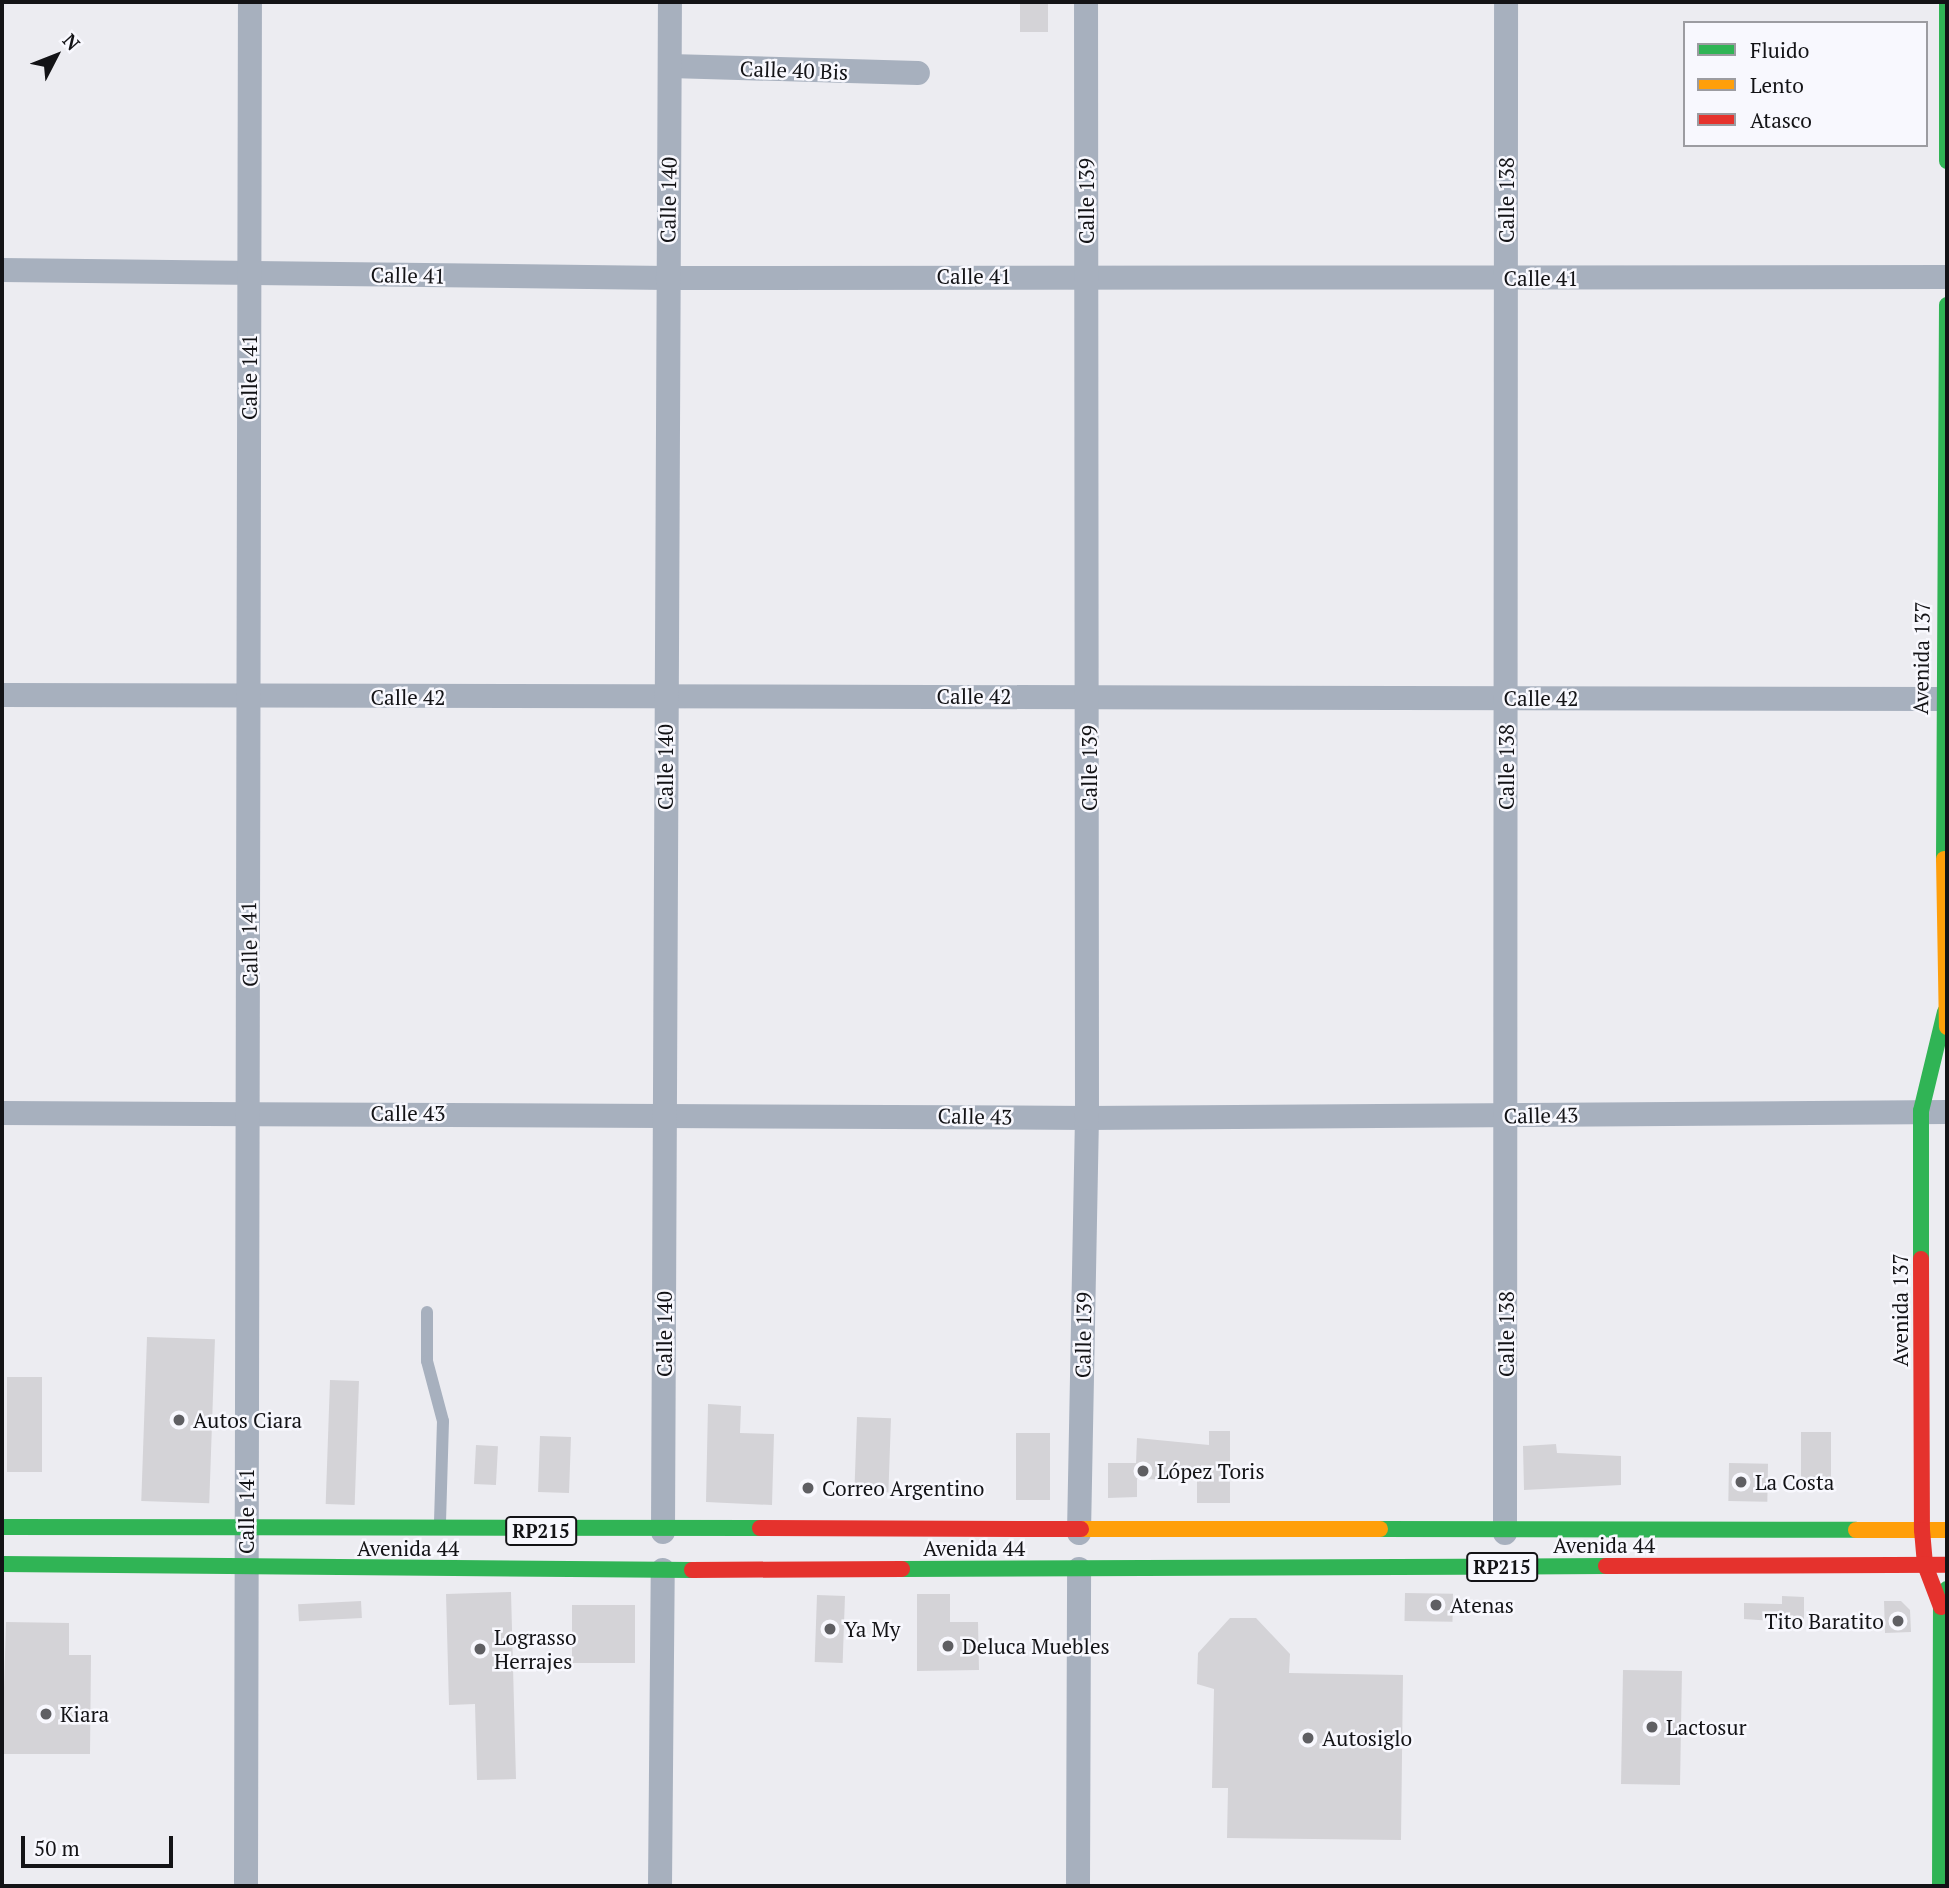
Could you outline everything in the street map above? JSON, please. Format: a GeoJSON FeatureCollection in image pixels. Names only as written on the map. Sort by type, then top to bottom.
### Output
{"type":"FeatureCollection","features":[{"type":"Feature","properties":{"kind":"main road"},"geometry":{"type":"LineString","coordinates":[[1947,2],[1947,161]]}},
{"type":"Feature","properties":{"kind":"main road","name":"Avenida 137"},"geometry":{"type":"LineString","coordinates":[[1941,1607],[1925,1565],[1922,1530],[1920,1111],[1946,1019],[1944,699],[1947,305]]}},
{"type":"Feature","properties":{"kind":"main road","name":"Avenida 44"},"geometry":{"type":"LineString","coordinates":[[2,1527],[1079,1533],[1947,1530]]}},
{"type":"Feature","properties":{"kind":"main road","name":"Avenida 44"},"geometry":{"type":"LineString","coordinates":[[2,1564],[663,1570],[1947,1565]]}},
{"type":"Feature","properties":{"kind":"main road","name":"Avenida 137"},"geometry":{"type":"LineString","coordinates":[[1940,1886],[1941,1607],[1947,1589]]}},
{"type":"Feature","properties":{"kind":"street","name":"Calle 141"},"geometry":{"type":"LineString","coordinates":[[246,1886],[245,1529],[251,1113],[246,696],[250,2]]}},
{"type":"Feature","properties":{"kind":"street","name":"Calle 140"},"geometry":{"type":"LineString","coordinates":[[663,1532],[670,2]]}},
{"type":"Feature","properties":{"kind":"street","name":"Calle 139"},"geometry":{"type":"LineString","coordinates":[[1079,1533],[1087,1118],[1089,695],[1086,2]]}},
{"type":"Feature","properties":{"kind":"street","name":"Calle 138"},"geometry":{"type":"LineString","coordinates":[[1505,1533],[1506,2]]}},
{"type":"Feature","properties":{"kind":"street","name":"Calle 40 Bis"},"geometry":{"type":"LineString","coordinates":[[670,66],[918,73]]}},
{"type":"Feature","properties":{"kind":"street","name":"Calle 41"},"geometry":{"type":"LineString","coordinates":[[2,270],[667,278],[1086,275],[1506,279],[1947,277]]}},
{"type":"Feature","properties":{"kind":"street","name":"Calle 42"},"geometry":{"type":"LineString","coordinates":[[2,695],[665,699],[1089,695],[1944,699]]}},
{"type":"Feature","properties":{"kind":"street","name":"Calle 43"},"geometry":{"type":"LineString","coordinates":[[2,1113],[665,1112],[1087,1118],[1947,1112]]}},
{"type":"Feature","properties":{"kind":"street"},"geometry":{"type":"LineString","coordinates":[[1079,1569],[1079,1886]]}},
{"type":"Feature","properties":{"kind":"street"},"geometry":{"type":"LineString","coordinates":[[660,1886],[663,1570]]}},
{"type":"Feature","properties":{"kind":"lane"},"geometry":{"type":"LineString","coordinates":[[427,1312],[427,1361],[443,1422],[439,1531]]}},
{"type":"Feature","properties":{"kind":"building"},"geometry":{"type":"Polygon","coordinates":[[[1020,2],[1048,2],[1048,32],[1020,32],[1020,2]]]}},
{"type":"Feature","properties":{"kind":"building","name":"Autos Ciara"},"geometry":{"type":"Polygon","coordinates":[[[147,1337],[215,1339],[209,1503],[141,1501],[147,1337]]]}},
{"type":"Feature","properties":{"kind":"building"},"geometry":{"type":"Polygon","coordinates":[[[7,1377],[42,1377],[42,1472],[7,1472],[7,1377]]]}},
{"type":"Feature","properties":{"kind":"building"},"geometry":{"type":"Polygon","coordinates":[[[330,1380],[359,1381],[355,1505],[326,1504],[330,1380]]]}},
{"type":"Feature","properties":{"kind":"building"},"geometry":{"type":"Polygon","coordinates":[[[708,1404],[741,1406],[740,1433],[774,1434],[772,1505],[706,1502],[708,1404]]]}},
{"type":"Feature","properties":{"kind":"building"},"geometry":{"type":"Polygon","coordinates":[[[857,1417],[891,1418],[888,1492],[854,1491],[857,1417]]]}},
{"type":"Feature","properties":{"kind":"building"},"geometry":{"type":"Polygon","coordinates":[[[1209,1431],[1230,1431],[1230,1503],[1197,1503],[1197,1480],[1137,1479],[1137,1497],[1108,1498],[1108,1463],[1136,1463],[1137,1438],[1209,1445],[1209,1431]]]}},
{"type":"Feature","properties":{"kind":"building"},"geometry":{"type":"Polygon","coordinates":[[[1801,1432],[1831,1432],[1831,1487],[1801,1487],[1801,1432]]]}},
{"type":"Feature","properties":{"kind":"building"},"geometry":{"type":"Polygon","coordinates":[[[1016,1433],[1050,1433],[1050,1500],[1016,1500],[1016,1433]]]}},
{"type":"Feature","properties":{"kind":"building"},"geometry":{"type":"Polygon","coordinates":[[[540,1436],[571,1437],[569,1493],[538,1492],[540,1436]]]}},
{"type":"Feature","properties":{"kind":"building"},"geometry":{"type":"Polygon","coordinates":[[[1556,1444],[1557,1453],[1621,1456],[1621,1485],[1524,1490],[1523,1446],[1556,1444]]]}},
{"type":"Feature","properties":{"kind":"building"},"geometry":{"type":"Polygon","coordinates":[[[476,1445],[498,1446],[496,1485],[474,1484],[476,1445]]]}},
{"type":"Feature","properties":{"kind":"building"},"geometry":{"type":"Polygon","coordinates":[[[1729,1463],[1768,1464],[1767,1502],[1728,1501],[1729,1463]]]}},
{"type":"Feature","properties":{"kind":"building","name":"Lograsso Herrajes"},"geometry":{"type":"Polygon","coordinates":[[[511,1592],[516,1779],[477,1780],[475,1704],[449,1705],[446,1594],[511,1592]]]}},
{"type":"Feature","properties":{"kind":"building"},"geometry":{"type":"Polygon","coordinates":[[[1405,1593],[1453,1594],[1453,1622],[1405,1621],[1405,1593]]]}},
{"type":"Feature","properties":{"kind":"building","name":"Deluca Muebles"},"geometry":{"type":"Polygon","coordinates":[[[917,1594],[950,1594],[950,1622],[978,1622],[979,1670],[917,1671],[917,1594]]]}},
{"type":"Feature","properties":{"kind":"building","name":"Ya My"},"geometry":{"type":"Polygon","coordinates":[[[817,1595],[845,1596],[843,1663],[815,1662],[817,1595]]]}},
{"type":"Feature","properties":{"kind":"building"},"geometry":{"type":"Polygon","coordinates":[[[1782,1596],[1804,1597],[1804,1623],[1744,1619],[1744,1603],[1782,1604],[1782,1596]]]}},
{"type":"Feature","properties":{"kind":"building"},"geometry":{"type":"Polygon","coordinates":[[[361,1601],[362,1618],[299,1621],[298,1604],[361,1601]]]}},
{"type":"Feature","properties":{"kind":"building","name":"Tito Baratito"},"geometry":{"type":"Polygon","coordinates":[[[1884,1601],[1901,1601],[1910,1610],[1911,1632],[1885,1633],[1884,1601]]]}},
{"type":"Feature","properties":{"kind":"building"},"geometry":{"type":"Polygon","coordinates":[[[572,1605],[635,1605],[635,1663],[572,1663],[572,1605]]]}},
{"type":"Feature","properties":{"kind":"building","name":"Autosiglo"},"geometry":{"type":"Polygon","coordinates":[[[1230,1618],[1256,1618],[1290,1654],[1289,1673],[1403,1675],[1401,1840],[1227,1838],[1228,1788],[1212,1788],[1214,1689],[1197,1684],[1198,1653],[1230,1618]]]}},
{"type":"Feature","properties":{"kind":"building","name":"Kiara"},"geometry":{"type":"Polygon","coordinates":[[[6,1622],[69,1623],[69,1655],[91,1655],[90,1754],[2,1754],[6,1622]]]}},
{"type":"Feature","properties":{"kind":"building","name":"Lactosur"},"geometry":{"type":"Polygon","coordinates":[[[1623,1670],[1682,1671],[1680,1785],[1621,1784],[1623,1670]]]}},
{"type":"Feature","properties":{"kind":"traffic: fast"},"geometry":{"type":"LineString","coordinates":[[1947,2],[1947,161]]}},
{"type":"Feature","properties":{"kind":"traffic: fast"},"geometry":{"type":"LineString","coordinates":[[1944,859],[1947,305]]}},
{"type":"Feature","properties":{"kind":"traffic: fast"},"geometry":{"type":"LineString","coordinates":[[1921,1259],[1921,1111],[1945,1012]]}},
{"type":"Feature","properties":{"kind":"traffic: fast"},"geometry":{"type":"LineString","coordinates":[[2,1527],[760,1528]]}},
{"type":"Feature","properties":{"kind":"traffic: fast"},"geometry":{"type":"LineString","coordinates":[[1380,1529],[1856,1530]]}},
{"type":"Feature","properties":{"kind":"traffic: fast"},"geometry":{"type":"LineString","coordinates":[[2,1564],[692,1570]]}},
{"type":"Feature","properties":{"kind":"traffic: fast"},"geometry":{"type":"LineString","coordinates":[[902,1569],[1606,1566]]}},
{"type":"Feature","properties":{"kind":"traffic: fast"},"geometry":{"type":"LineString","coordinates":[[1940,1886],[1941,1607],[1947,1589]]}},
{"type":"Feature","properties":{"kind":"traffic: slow"},"geometry":{"type":"LineString","coordinates":[[1944,859],[1947,1027]]}},
{"type":"Feature","properties":{"kind":"traffic: slow"},"geometry":{"type":"LineString","coordinates":[[1081,1529],[1380,1529]]}},
{"type":"Feature","properties":{"kind":"traffic: slow"},"geometry":{"type":"LineString","coordinates":[[1856,1530],[1947,1530]]}},
{"type":"Feature","properties":{"kind":"traffic: jam"},"geometry":{"type":"LineString","coordinates":[[1921,1259],[1922,1530],[1925,1565],[1941,1607]]}},
{"type":"Feature","properties":{"kind":"traffic: jam"},"geometry":{"type":"LineString","coordinates":[[760,1528],[1081,1529]]}},
{"type":"Feature","properties":{"kind":"traffic: jam"},"geometry":{"type":"LineString","coordinates":[[1606,1566],[1947,1565]]}},
{"type":"Feature","properties":{"kind":"traffic: jam"},"geometry":{"type":"LineString","coordinates":[[692,1570],[902,1569]]}},
{"type":"Feature","properties":{"kind":"place","name":"Autos Ciara"},"geometry":{"type":"Point","coordinates":[179,1420]}},
{"type":"Feature","properties":{"kind":"place","name":"López Toris"},"geometry":{"type":"Point","coordinates":[1143,1471]}},
{"type":"Feature","properties":{"kind":"place","name":"La Costa"},"geometry":{"type":"Point","coordinates":[1741,1482]}},
{"type":"Feature","properties":{"kind":"place","name":"Correo Argentino"},"geometry":{"type":"Point","coordinates":[808,1488]}},
{"type":"Feature","properties":{"kind":"place","name":"Atenas"},"geometry":{"type":"Point","coordinates":[1436,1605]}},
{"type":"Feature","properties":{"kind":"place","name":"Tito Baratito"},"geometry":{"type":"Point","coordinates":[1898,1621]}},
{"type":"Feature","properties":{"kind":"place","name":"Ya My"},"geometry":{"type":"Point","coordinates":[830,1629]}},
{"type":"Feature","properties":{"kind":"place","name":"Deluca Muebles"},"geometry":{"type":"Point","coordinates":[948,1646]}},
{"type":"Feature","properties":{"kind":"place","name":"Lograsso Herrajes"},"geometry":{"type":"Point","coordinates":[480,1649]}},
{"type":"Feature","properties":{"kind":"place","name":"Kiara"},"geometry":{"type":"Point","coordinates":[46,1714]}},
{"type":"Feature","properties":{"kind":"place","name":"Lactosur"},"geometry":{"type":"Point","coordinates":[1652,1727]}},
{"type":"Feature","properties":{"kind":"place","name":"Autosiglo"},"geometry":{"type":"Point","coordinates":[1308,1738]}}]}
